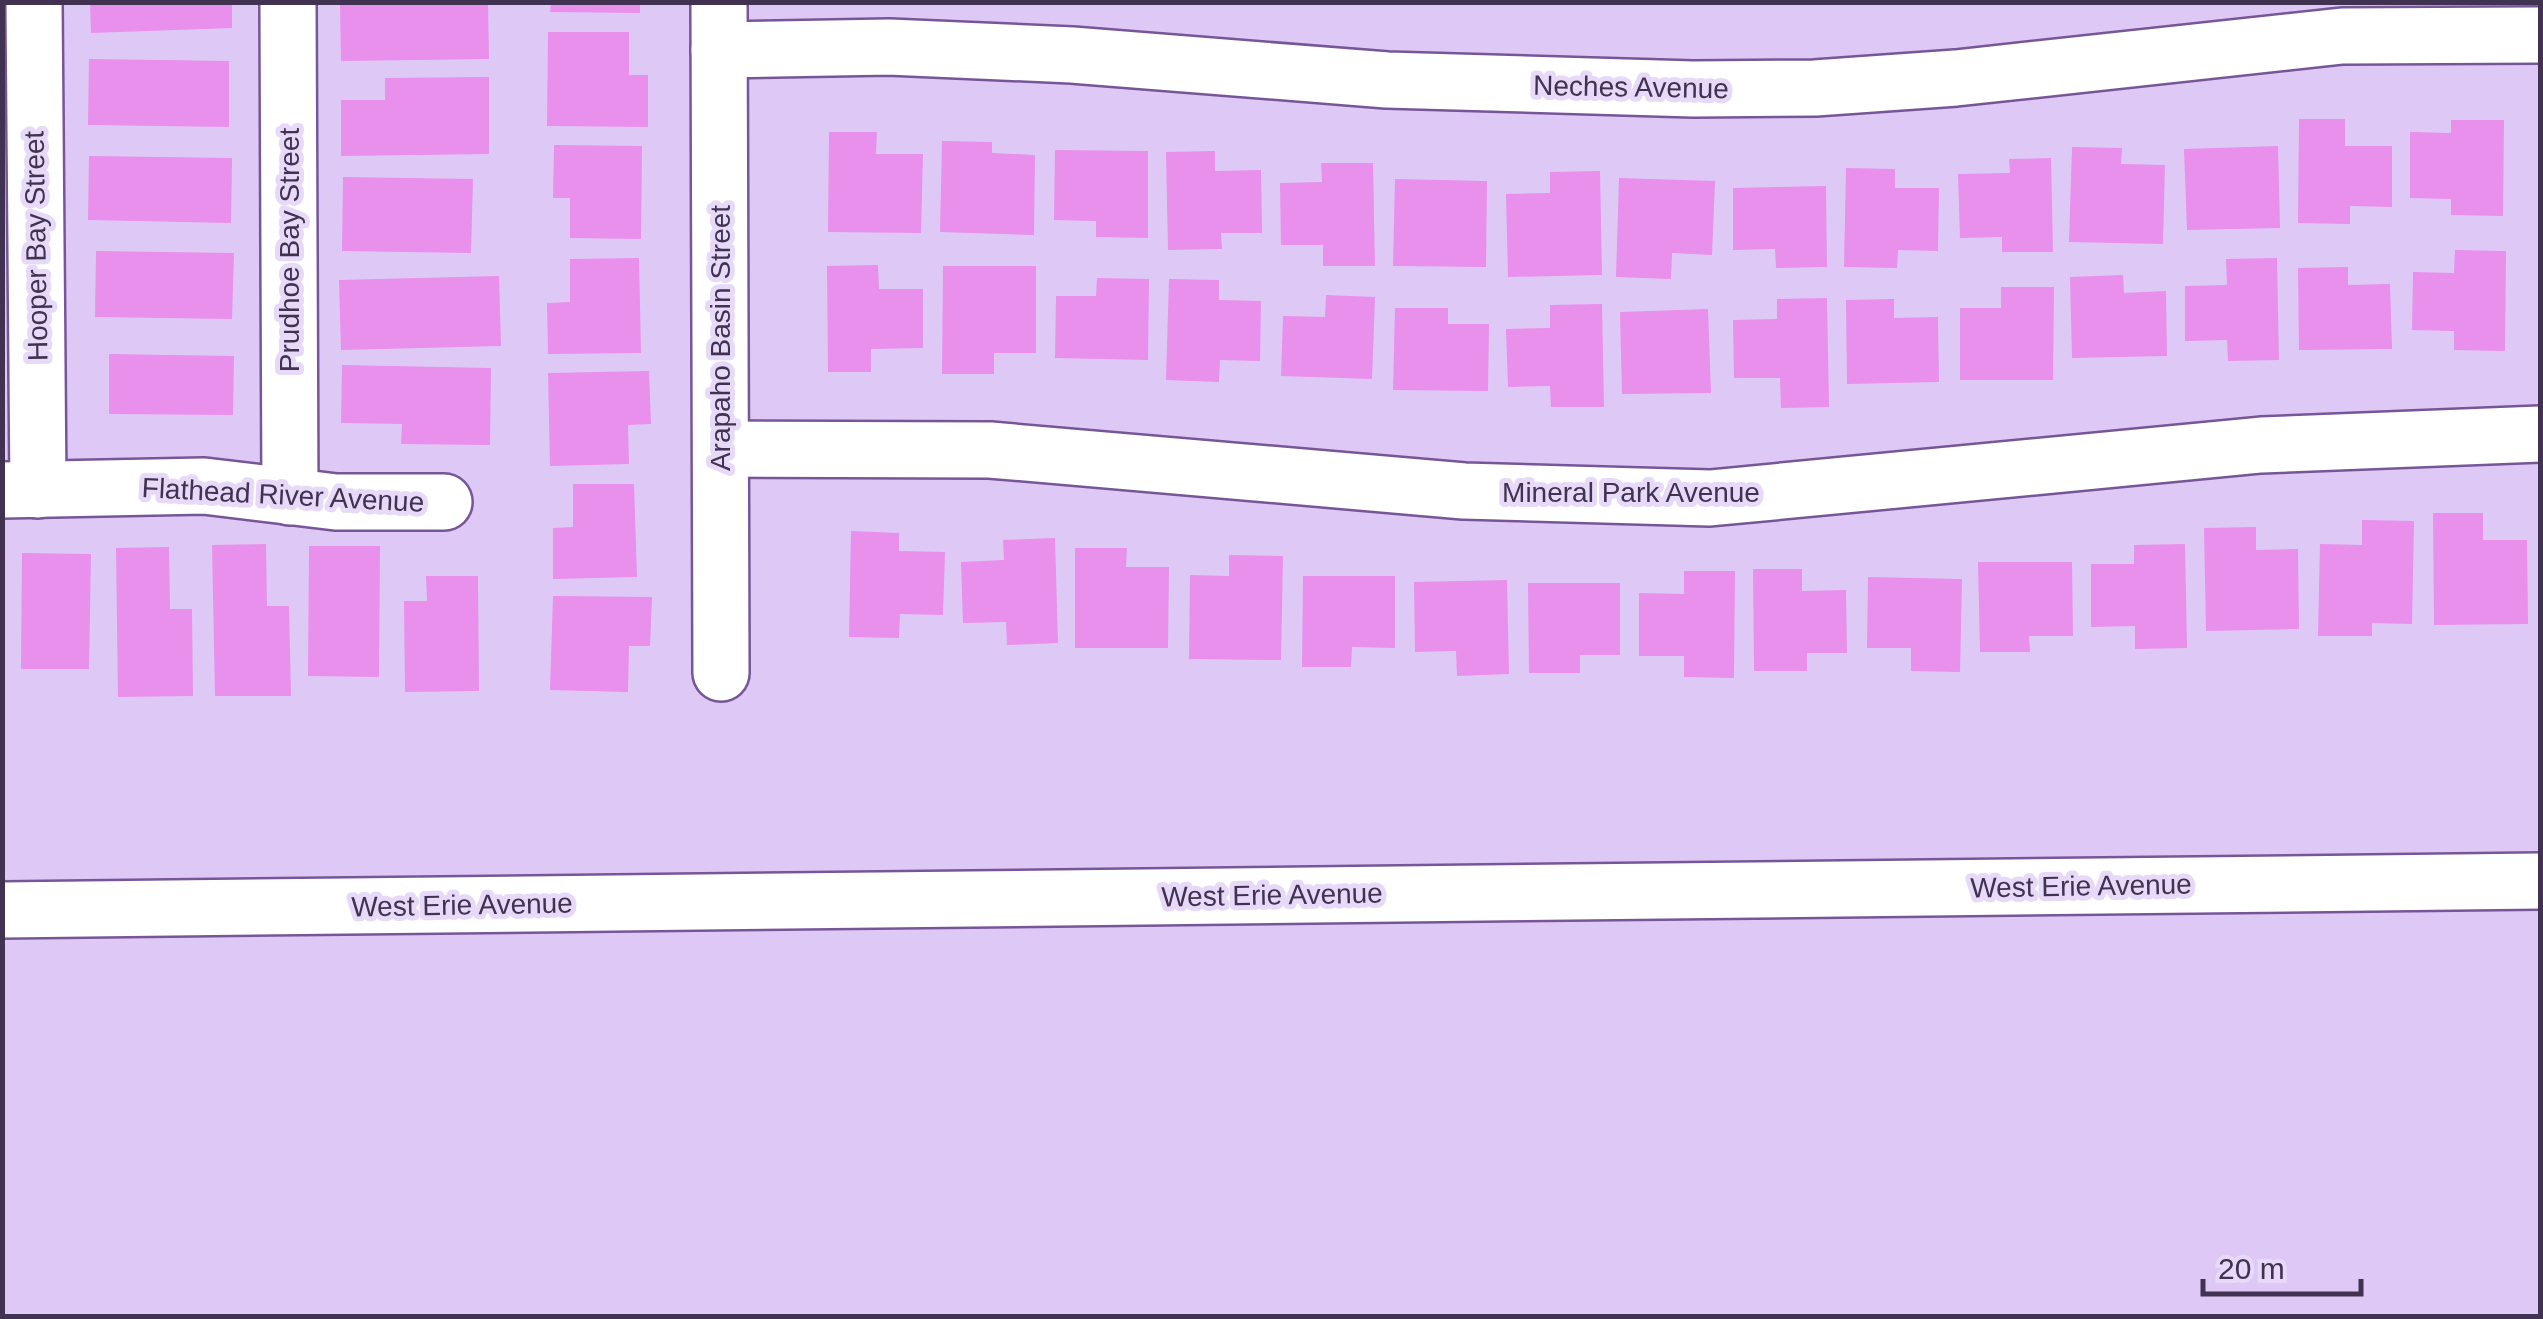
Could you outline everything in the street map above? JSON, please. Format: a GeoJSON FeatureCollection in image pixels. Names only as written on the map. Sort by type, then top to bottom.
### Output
{"type":"FeatureCollection","features":[{"type":"Feature","properties":{"kind":"street","name":"Hooper Bay Street"},"geometry":{"type":"LineString","coordinates":[[20,490],[34,2]]}},
{"type":"Feature","properties":{"kind":"street","name":"Prudhoe Bay Street"},"geometry":{"type":"LineString","coordinates":[[288,2],[290,497]]}},
{"type":"Feature","properties":{"kind":"street","name":"Neches Avenue"},"geometry":{"type":"LineString","coordinates":[[719,26],[889,48],[1072,55],[1406,81],[1693,90],[1815,88],[1956,78],[2342,36],[2540,35]]}},
{"type":"Feature","properties":{"kind":"street","name":"Arapaho Basin Street"},"geometry":{"type":"LineString","coordinates":[[719,26],[721,673]]}},
{"type":"Feature","properties":{"kind":"street","name":"Mineral Park Avenue"},"geometry":{"type":"LineString","coordinates":[[720,450],[990,450],[1446,490],[1710,498],[2262,445],[2540,434]]}},
{"type":"Feature","properties":{"kind":"street","name":"Flathead River Avenue"},"geometry":{"type":"LineString","coordinates":[[20,490],[204,486],[336,502],[444,502]]}},
{"type":"Feature","properties":{"kind":"street","name":"West Erie Avenue"},"geometry":{"type":"LineString","coordinates":[[2,910],[2540,880]]}},
{"type":"Feature","properties":{"kind":"building"},"geometry":{"type":"Polygon","coordinates":[[[90,2],[232,2],[232,28],[91,33],[90,2]]]}},
{"type":"Feature","properties":{"kind":"building"},"geometry":{"type":"Polygon","coordinates":[[[488,2],[489,59],[341,61],[340,4],[488,2]]]}},
{"type":"Feature","properties":{"kind":"building"},"geometry":{"type":"Polygon","coordinates":[[[551,2],[640,2],[640,13],[550,12],[551,2]]]}},
{"type":"Feature","properties":{"kind":"building"},"geometry":{"type":"Polygon","coordinates":[[[548,32],[629,32],[629,75],[648,75],[648,127],[547,126],[548,32]]]}},
{"type":"Feature","properties":{"kind":"building"},"geometry":{"type":"Polygon","coordinates":[[[89,59],[229,61],[229,127],[88,125],[89,59]]]}},
{"type":"Feature","properties":{"kind":"building"},"geometry":{"type":"Polygon","coordinates":[[[489,77],[489,154],[341,156],[341,100],[385,100],[385,78],[489,77]]]}},
{"type":"Feature","properties":{"kind":"building"},"geometry":{"type":"Polygon","coordinates":[[[2299,119],[2345,119],[2345,146],[2392,146],[2392,207],[2350,206],[2350,224],[2298,223],[2299,119]]]}},
{"type":"Feature","properties":{"kind":"building"},"geometry":{"type":"Polygon","coordinates":[[[2451,120],[2504,120],[2503,216],[2451,215],[2451,199],[2410,198],[2410,132],[2451,133],[2451,120]]]}},
{"type":"Feature","properties":{"kind":"building"},"geometry":{"type":"Polygon","coordinates":[[[829,132],[877,132],[876,154],[923,154],[921,233],[828,232],[829,132]]]}},
{"type":"Feature","properties":{"kind":"building"},"geometry":{"type":"Polygon","coordinates":[[[942,141],[992,142],[992,153],[1035,155],[1034,235],[940,232],[942,141]]]}},
{"type":"Feature","properties":{"kind":"building"},"geometry":{"type":"Polygon","coordinates":[[[554,145],[642,146],[641,239],[570,238],[570,198],[553,198],[554,145]]]}},
{"type":"Feature","properties":{"kind":"building"},"geometry":{"type":"Polygon","coordinates":[[[2278,146],[2280,228],[2187,230],[2184,149],[2278,146]]]}},
{"type":"Feature","properties":{"kind":"building"},"geometry":{"type":"Polygon","coordinates":[[[2072,147],[2122,148],[2121,164],[2165,165],[2163,244],[2069,242],[2072,147]]]}},
{"type":"Feature","properties":{"kind":"building"},"geometry":{"type":"Polygon","coordinates":[[[1055,150],[1148,151],[1148,238],[1096,237],[1096,221],[1054,220],[1055,150]]]}},
{"type":"Feature","properties":{"kind":"building"},"geometry":{"type":"Polygon","coordinates":[[[1215,151],[1215,171],[1261,170],[1262,233],[1221,233],[1222,249],[1168,250],[1166,152],[1215,151]]]}},
{"type":"Feature","properties":{"kind":"building"},"geometry":{"type":"Polygon","coordinates":[[[89,156],[232,158],[231,223],[88,220],[89,156]]]}},
{"type":"Feature","properties":{"kind":"building"},"geometry":{"type":"Polygon","coordinates":[[[2051,158],[2053,252],[2002,252],[2002,237],[1960,238],[1958,174],[2010,173],[2009,159],[2051,158]]]}},
{"type":"Feature","properties":{"kind":"building"},"geometry":{"type":"Polygon","coordinates":[[[1321,163],[1373,163],[1375,266],[1323,266],[1323,245],[1281,245],[1280,183],[1322,182],[1321,163]]]}},
{"type":"Feature","properties":{"kind":"building"},"geometry":{"type":"Polygon","coordinates":[[[1846,168],[1895,169],[1895,188],[1939,188],[1938,251],[1898,250],[1897,268],[1844,267],[1846,168]]]}},
{"type":"Feature","properties":{"kind":"building"},"geometry":{"type":"Polygon","coordinates":[[[1600,171],[1602,275],[1508,277],[1506,194],[1550,193],[1550,172],[1600,171]]]}},
{"type":"Feature","properties":{"kind":"building"},"geometry":{"type":"Polygon","coordinates":[[[343,177],[473,179],[471,253],[342,251],[343,177]]]}},
{"type":"Feature","properties":{"kind":"building"},"geometry":{"type":"Polygon","coordinates":[[[1619,178],[1715,181],[1712,255],[1672,253],[1671,279],[1616,277],[1619,178]]]}},
{"type":"Feature","properties":{"kind":"building"},"geometry":{"type":"Polygon","coordinates":[[[1395,179],[1487,181],[1486,267],[1393,266],[1395,179]]]}},
{"type":"Feature","properties":{"kind":"building"},"geometry":{"type":"Polygon","coordinates":[[[1826,186],[1827,267],[1776,268],[1775,249],[1733,250],[1733,188],[1826,186]]]}},
{"type":"Feature","properties":{"kind":"building"},"geometry":{"type":"Polygon","coordinates":[[[2455,250],[2506,251],[2505,351],[2454,350],[2454,331],[2412,330],[2413,272],[2454,273],[2455,250]]]}},
{"type":"Feature","properties":{"kind":"building"},"geometry":{"type":"Polygon","coordinates":[[[96,251],[234,253],[232,319],[95,317],[96,251]]]}},
{"type":"Feature","properties":{"kind":"building"},"geometry":{"type":"Polygon","coordinates":[[[639,258],[641,353],[548,354],[547,303],[570,302],[570,259],[639,258]]]}},
{"type":"Feature","properties":{"kind":"building"},"geometry":{"type":"Polygon","coordinates":[[[2277,258],[2279,360],[2228,361],[2227,340],[2185,341],[2185,286],[2227,285],[2226,259],[2277,258]]]}},
{"type":"Feature","properties":{"kind":"building"},"geometry":{"type":"Polygon","coordinates":[[[878,265],[879,289],[923,289],[923,348],[871,349],[871,372],[828,372],[827,266],[878,265]]]}},
{"type":"Feature","properties":{"kind":"building"},"geometry":{"type":"Polygon","coordinates":[[[943,266],[1036,266],[1036,353],[994,353],[994,374],[942,374],[943,266]]]}},
{"type":"Feature","properties":{"kind":"building"},"geometry":{"type":"Polygon","coordinates":[[[2348,267],[2348,285],[2390,284],[2392,349],[2299,350],[2298,268],[2348,267]]]}},
{"type":"Feature","properties":{"kind":"building"},"geometry":{"type":"Polygon","coordinates":[[[2123,275],[2124,293],[2166,291],[2167,356],[2072,358],[2070,277],[2123,275]]]}},
{"type":"Feature","properties":{"kind":"building"},"geometry":{"type":"Polygon","coordinates":[[[499,276],[501,346],[341,350],[339,280],[499,276]]]}},
{"type":"Feature","properties":{"kind":"building"},"geometry":{"type":"Polygon","coordinates":[[[1097,278],[1149,279],[1148,360],[1055,358],[1056,296],[1096,296],[1097,278]]]}},
{"type":"Feature","properties":{"kind":"building"},"geometry":{"type":"Polygon","coordinates":[[[1169,279],[1219,280],[1219,300],[1261,301],[1260,361],[1220,360],[1219,382],[1166,380],[1169,279]]]}},
{"type":"Feature","properties":{"kind":"building"},"geometry":{"type":"Polygon","coordinates":[[[2001,287],[2054,287],[2053,380],[1960,380],[1960,308],[2001,308],[2001,287]]]}},
{"type":"Feature","properties":{"kind":"building"},"geometry":{"type":"Polygon","coordinates":[[[1326,295],[1375,297],[1372,379],[1281,376],[1283,316],[1325,317],[1326,295]]]}},
{"type":"Feature","properties":{"kind":"building"},"geometry":{"type":"Polygon","coordinates":[[[1827,298],[1829,407],[1781,408],[1780,378],[1734,378],[1733,320],[1777,319],[1777,299],[1827,298]]]}},
{"type":"Feature","properties":{"kind":"building"},"geometry":{"type":"Polygon","coordinates":[[[1894,299],[1894,318],[1938,317],[1939,382],[1847,384],[1846,300],[1894,299]]]}},
{"type":"Feature","properties":{"kind":"building"},"geometry":{"type":"Polygon","coordinates":[[[1602,304],[1604,407],[1551,407],[1550,386],[1508,387],[1506,329],[1550,328],[1550,305],[1602,304]]]}},
{"type":"Feature","properties":{"kind":"building"},"geometry":{"type":"Polygon","coordinates":[[[1395,308],[1448,308],[1448,324],[1489,324],[1488,391],[1393,390],[1395,308]]]}},
{"type":"Feature","properties":{"kind":"building"},"geometry":{"type":"Polygon","coordinates":[[[1708,309],[1711,393],[1622,394],[1620,312],[1708,309]]]}},
{"type":"Feature","properties":{"kind":"building"},"geometry":{"type":"Polygon","coordinates":[[[109,354],[234,356],[233,415],[109,414],[109,354]]]}},
{"type":"Feature","properties":{"kind":"building"},"geometry":{"type":"Polygon","coordinates":[[[342,365],[491,368],[490,445],[401,444],[402,424],[341,423],[342,365]]]}},
{"type":"Feature","properties":{"kind":"building"},"geometry":{"type":"Polygon","coordinates":[[[649,371],[651,424],[628,425],[629,464],[550,466],[548,373],[649,371]]]}},
{"type":"Feature","properties":{"kind":"building"},"geometry":{"type":"Polygon","coordinates":[[[573,484],[634,484],[637,577],[553,579],[553,528],[573,527],[573,484]]]}},
{"type":"Feature","properties":{"kind":"building"},"geometry":{"type":"Polygon","coordinates":[[[2433,513],[2483,513],[2483,540],[2527,540],[2528,624],[2434,625],[2433,513]]]}},
{"type":"Feature","properties":{"kind":"building"},"geometry":{"type":"Polygon","coordinates":[[[2362,520],[2414,521],[2412,624],[2372,623],[2372,636],[2318,636],[2320,544],[2362,545],[2362,520]]]}},
{"type":"Feature","properties":{"kind":"building"},"geometry":{"type":"Polygon","coordinates":[[[2256,527],[2256,550],[2298,549],[2299,629],[2206,631],[2204,528],[2256,527]]]}},
{"type":"Feature","properties":{"kind":"building"},"geometry":{"type":"Polygon","coordinates":[[[851,531],[899,533],[899,551],[945,552],[943,615],[900,614],[899,638],[849,637],[851,531]]]}},
{"type":"Feature","properties":{"kind":"building"},"geometry":{"type":"Polygon","coordinates":[[[1055,538],[1058,643],[1007,645],[1006,622],[963,623],[961,562],[1004,560],[1003,540],[1055,538]]]}},
{"type":"Feature","properties":{"kind":"building"},"geometry":{"type":"Polygon","coordinates":[[[266,544],[267,606],[289,606],[291,696],[215,696],[212,545],[266,544]]]}},
{"type":"Feature","properties":{"kind":"building"},"geometry":{"type":"Polygon","coordinates":[[[2185,544],[2187,648],[2135,649],[2135,626],[2091,627],[2091,564],[2134,564],[2134,545],[2185,544]]]}},
{"type":"Feature","properties":{"kind":"building"},"geometry":{"type":"Polygon","coordinates":[[[309,546],[380,546],[379,677],[308,676],[309,546]]]}},
{"type":"Feature","properties":{"kind":"building"},"geometry":{"type":"Polygon","coordinates":[[[169,547],[170,609],[192,609],[193,696],[118,697],[116,548],[169,547]]]}},
{"type":"Feature","properties":{"kind":"building"},"geometry":{"type":"Polygon","coordinates":[[[1075,548],[1127,548],[1126,567],[1169,567],[1168,648],[1075,648],[1075,548]]]}},
{"type":"Feature","properties":{"kind":"building"},"geometry":{"type":"Polygon","coordinates":[[[22,553],[91,554],[89,669],[21,669],[22,553]]]}},
{"type":"Feature","properties":{"kind":"building"},"geometry":{"type":"Polygon","coordinates":[[[1229,555],[1283,556],[1281,660],[1189,659],[1190,575],[1229,576],[1229,555]]]}},
{"type":"Feature","properties":{"kind":"building"},"geometry":{"type":"Polygon","coordinates":[[[1978,562],[2072,562],[2073,636],[2029,636],[2030,652],[1980,652],[1978,562]]]}},
{"type":"Feature","properties":{"kind":"building"},"geometry":{"type":"Polygon","coordinates":[[[1753,569],[1802,569],[1802,591],[1846,590],[1847,653],[1807,653],[1807,671],[1754,671],[1753,569]]]}},
{"type":"Feature","properties":{"kind":"building"},"geometry":{"type":"Polygon","coordinates":[[[1684,571],[1735,571],[1734,678],[1684,677],[1684,656],[1639,656],[1639,593],[1684,594],[1684,571]]]}},
{"type":"Feature","properties":{"kind":"building"},"geometry":{"type":"Polygon","coordinates":[[[426,576],[478,576],[479,691],[405,692],[404,601],[427,601],[426,576]]]}},
{"type":"Feature","properties":{"kind":"building"},"geometry":{"type":"Polygon","coordinates":[[[1303,576],[1395,576],[1395,648],[1352,647],[1351,667],[1302,667],[1303,576]]]}},
{"type":"Feature","properties":{"kind":"building"},"geometry":{"type":"Polygon","coordinates":[[[1868,577],[1962,579],[1960,672],[1911,671],[1911,648],[1867,648],[1868,577]]]}},
{"type":"Feature","properties":{"kind":"building"},"geometry":{"type":"Polygon","coordinates":[[[1507,580],[1509,674],[1457,676],[1456,651],[1415,652],[1414,582],[1507,580]]]}},
{"type":"Feature","properties":{"kind":"building"},"geometry":{"type":"Polygon","coordinates":[[[1528,583],[1620,583],[1620,655],[1580,655],[1580,673],[1529,673],[1528,583]]]}},
{"type":"Feature","properties":{"kind":"building"},"geometry":{"type":"Polygon","coordinates":[[[553,596],[652,597],[650,646],[629,646],[628,692],[550,690],[553,596]]]}}]}
